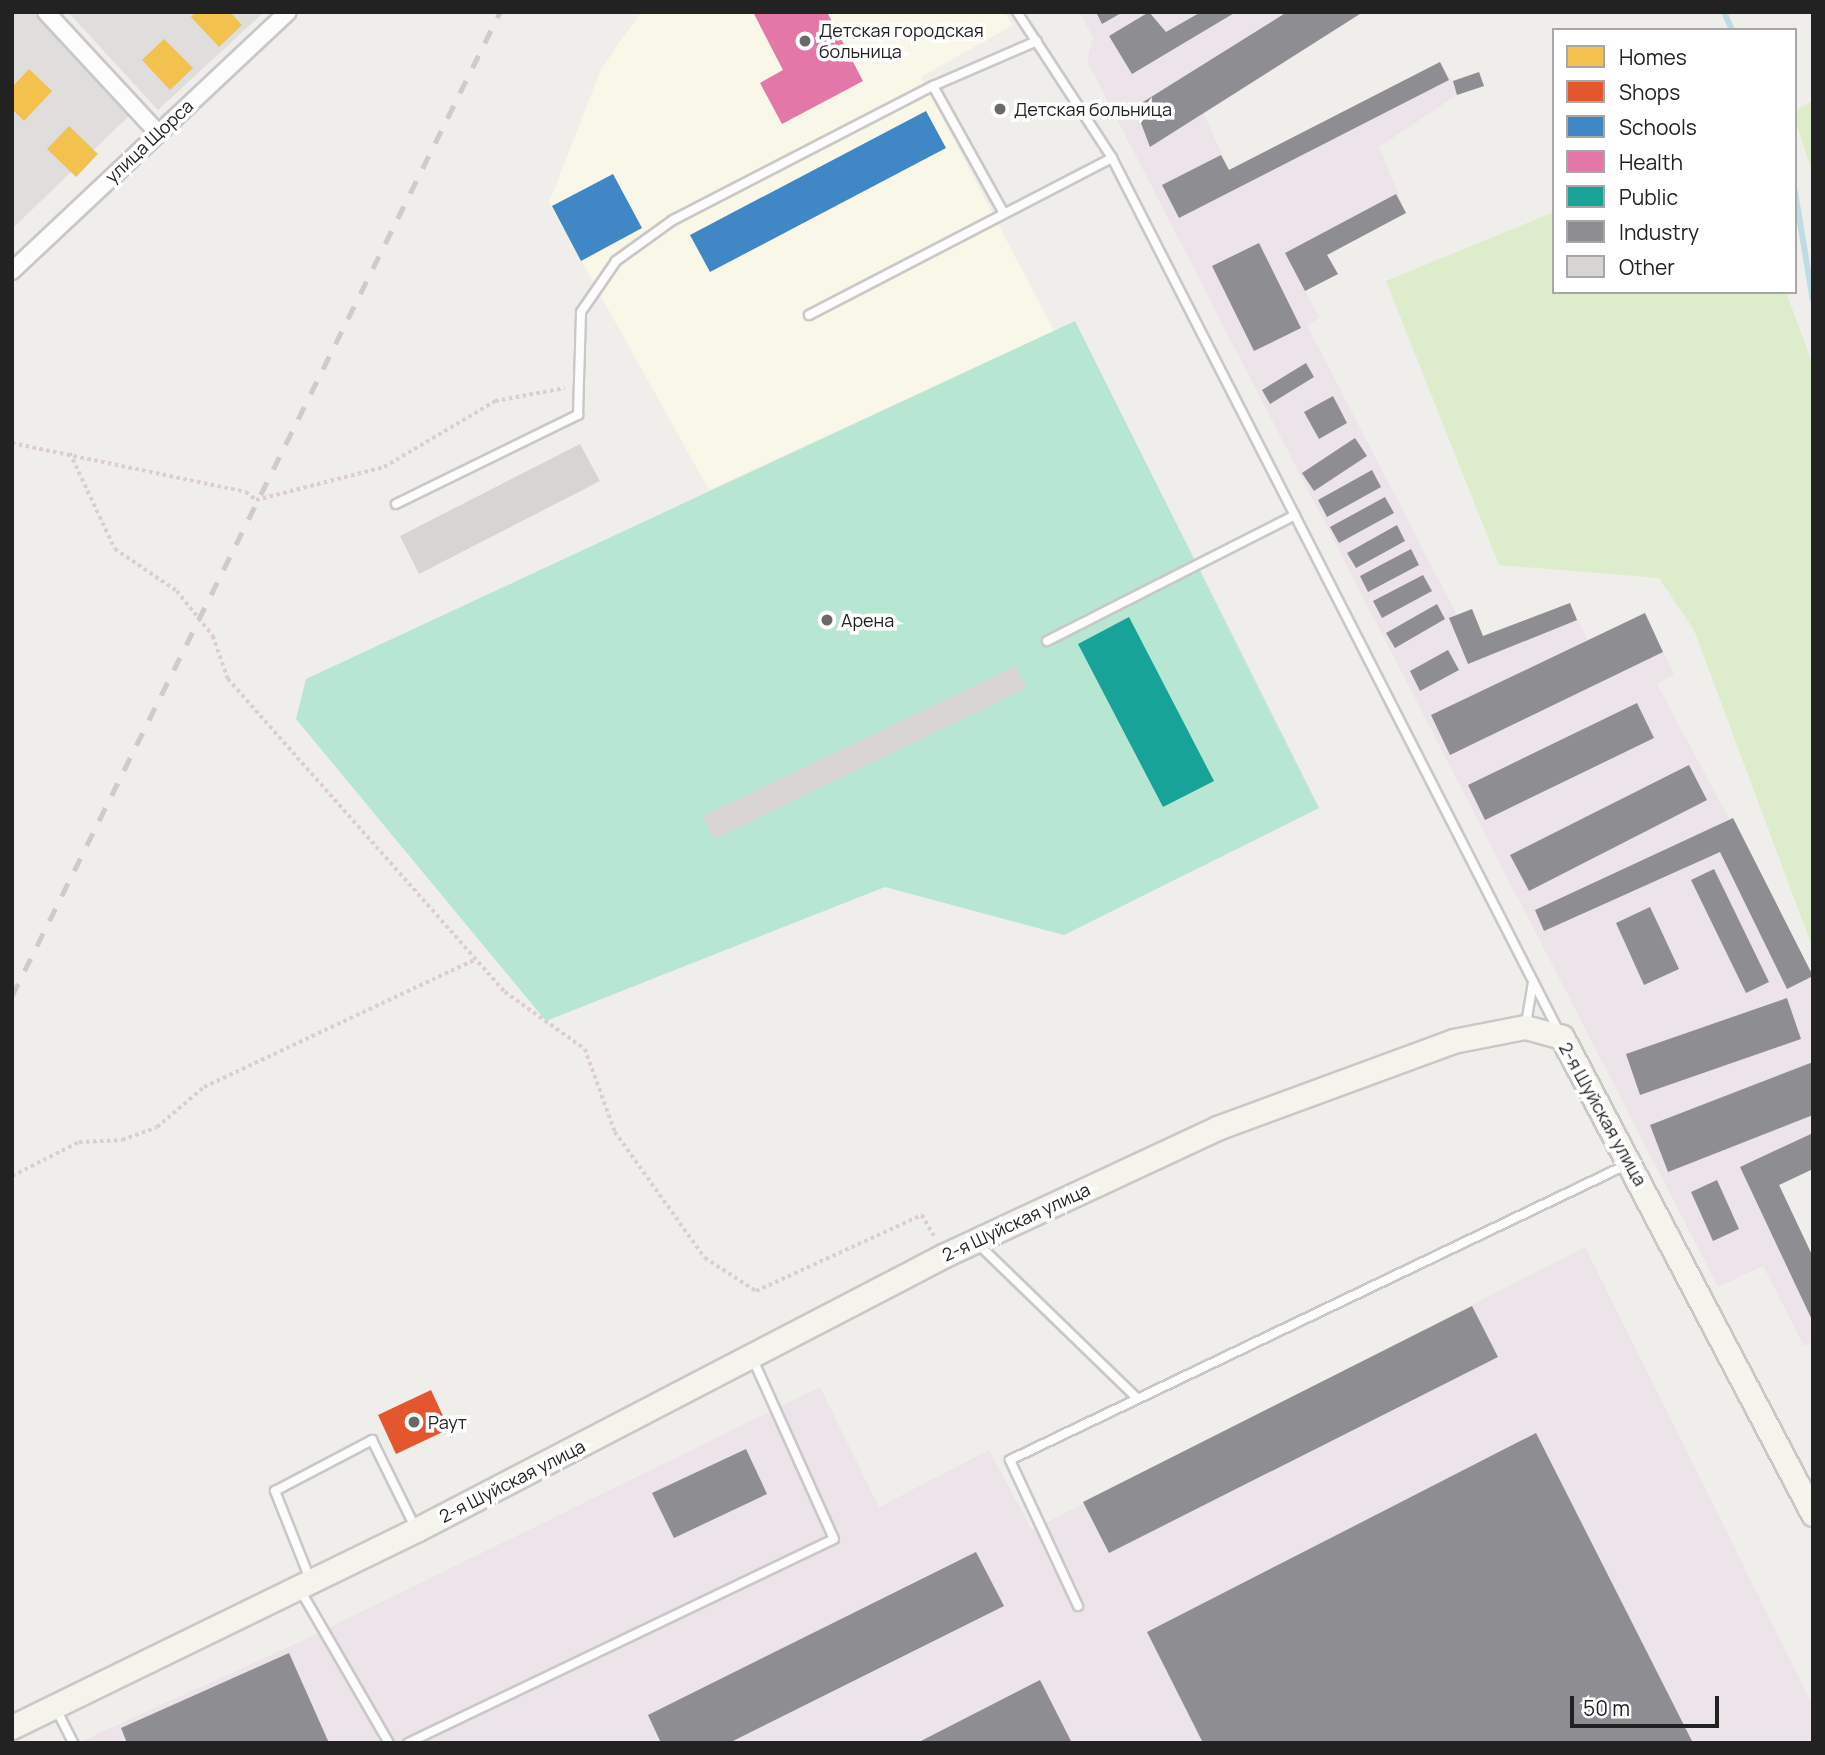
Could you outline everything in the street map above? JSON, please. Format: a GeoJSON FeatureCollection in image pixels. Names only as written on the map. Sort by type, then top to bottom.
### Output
{"type":"FeatureCollection","features":[{"type":"Feature","properties":{"kind":"street"},"geometry":{"type":"LineString","coordinates":[[46,12],[157,132]]}},
{"type":"Feature","properties":{"kind":"street","name":"улица Щорса"},"geometry":{"type":"LineString","coordinates":[[12,271],[157,132],[288,12]]}},
{"type":"Feature","properties":{"kind":"street","name":"2-я Шуйская улица"},"geometry":{"type":"LineString","coordinates":[[12,1727],[416,1530],[975,1241],[1300,1093],[1453,1041],[1525,1027],[1562,1037],[1631,1163],[1813,1514]]}},
{"type":"Feature","properties":{"kind":"lane"},"geometry":{"type":"LineString","coordinates":[[1017,12],[1112,158],[1562,1037]]}},
{"type":"Feature","properties":{"kind":"lane"},"geometry":{"type":"LineString","coordinates":[[396,504],[578,415],[581,312],[616,261],[673,220],[933,86],[1037,41]]}},
{"type":"Feature","properties":{"kind":"lane"},"geometry":{"type":"LineString","coordinates":[[933,86],[1003,212]]}},
{"type":"Feature","properties":{"kind":"lane"},"geometry":{"type":"LineString","coordinates":[[808,315],[1112,158]]}},
{"type":"Feature","properties":{"kind":"lane"},"geometry":{"type":"LineString","coordinates":[[1047,641],[1295,515]]}},
{"type":"Feature","properties":{"kind":"lane"},"geometry":{"type":"LineString","coordinates":[[1525,1027],[1533,982]]}},
{"type":"Feature","properties":{"kind":"lane"},"geometry":{"type":"LineString","coordinates":[[1078,1606],[1010,1460],[1631,1163]]}},
{"type":"Feature","properties":{"kind":"lane"},"geometry":{"type":"LineString","coordinates":[[975,1241],[1136,1398]]}},
{"type":"Feature","properties":{"kind":"lane"},"geometry":{"type":"LineString","coordinates":[[408,1743],[834,1539],[752,1357]]}},
{"type":"Feature","properties":{"kind":"lane"},"geometry":{"type":"LineString","coordinates":[[389,1743],[305,1584],[275,1491],[372,1440],[416,1530]]}},
{"type":"Feature","properties":{"kind":"lane"},"geometry":{"type":"LineString","coordinates":[[54,1706],[73,1743]]}},
{"type":"Feature","properties":{"kind":"path"},"geometry":{"type":"LineString","coordinates":[[12,443],[246,492],[256,500],[384,467],[495,401],[577,386]]}},
{"type":"Feature","properties":{"kind":"path"},"geometry":{"type":"LineString","coordinates":[[70,453],[115,549],[177,591],[213,636],[228,679],[505,992],[585,1049],[615,1132],[705,1258],[756,1291],[922,1215],[945,1255]]}},
{"type":"Feature","properties":{"kind":"path"},"geometry":{"type":"LineString","coordinates":[[12,1176],[79,1142],[122,1140],[157,1128],[204,1087],[476,959]]}},
{"type":"Feature","properties":{"kind":"shaded area"},"geometry":{"type":"Polygon","coordinates":[[[12,12],[33,12],[129,116],[12,229],[12,12]]]}},
{"type":"Feature","properties":{"kind":"shaded area"},"geometry":{"type":"Polygon","coordinates":[[[68,12],[264,12],[158,110],[68,12]]]}},
{"type":"Feature","properties":{"kind":"shaded area"},"geometry":{"type":"Polygon","coordinates":[[[641,12],[1004,12],[1013,25],[921,77],[1054,331],[709,490],[549,203],[601,69],[641,12]]]}},
{"type":"Feature","properties":{"kind":"shaded area"},"geometry":{"type":"Polygon","coordinates":[[[1079,12],[1363,12],[1204,114],[1229,170],[1440,62],[1452,81],[1479,72],[1484,86],[1457,95],[1379,147],[1406,213],[1328,254],[1338,274],[1305,291],[1320,318],[1307,325],[1457,615],[1472,609],[1483,636],[1570,603],[1587,640],[1645,613],[1674,674],[1657,684],[1813,975],[1813,1169],[1779,1186],[1813,1257],[1813,1342],[1804,1346],[1763,1266],[1718,1287],[1087,61],[1093,37],[1079,12]]]}},
{"type":"Feature","properties":{"kind":"shaded area"},"geometry":{"type":"Polygon","coordinates":[[[1585,1247],[1813,1705],[1813,1743],[77,1743],[308,1638],[820,1387],[879,1507],[989,1450],[1032,1530],[1585,1247]]]}},
{"type":"Feature","properties":{"kind":"green space"},"geometry":{"type":"Polygon","coordinates":[[[1813,101],[1813,174],[1797,126],[1797,109],[1813,101]]]}},
{"type":"Feature","properties":{"kind":"green space"},"geometry":{"type":"Polygon","coordinates":[[[1552,213],[1552,294],[1787,294],[1813,365],[1813,949],[1694,630],[1659,578],[1499,565],[1386,281],[1552,213]]]}},
{"type":"Feature","properties":{"kind":"green space","name":"Арена"},"geometry":{"type":"Polygon","coordinates":[[[1075,321],[1319,808],[1064,935],[885,887],[546,1021],[296,719],[306,679],[1075,321]]]}},
{"type":"Feature","properties":{"kind":"building: Homes"},"geometry":{"type":"Polygon","coordinates":[[[196,12],[230,12],[242,25],[219,47],[191,17],[196,12]]]}},
{"type":"Feature","properties":{"kind":"building: Homes"},"geometry":{"type":"Polygon","coordinates":[[[164,39],[193,68],[170,90],[142,60],[164,39]]]}},
{"type":"Feature","properties":{"kind":"building: Homes"},"geometry":{"type":"Polygon","coordinates":[[[29,69],[52,91],[24,121],[12,109],[12,87],[29,69]]]}},
{"type":"Feature","properties":{"kind":"building: Homes"},"geometry":{"type":"Polygon","coordinates":[[[69,126],[98,154],[76,177],[47,149],[69,126]]]}},
{"type":"Feature","properties":{"kind":"building: Shops","name":"Раут"},"geometry":{"type":"Polygon","coordinates":[[[431,1390],[449,1429],[396,1454],[378,1415],[431,1390]]]}},
{"type":"Feature","properties":{"kind":"building: Schools"},"geometry":{"type":"Polygon","coordinates":[[[926,111],[946,148],[710,272],[690,235],[926,111]]]}},
{"type":"Feature","properties":{"kind":"building: Schools"},"geometry":{"type":"Polygon","coordinates":[[[613,174],[642,228],[581,261],[552,206],[613,174]]]}},
{"type":"Feature","properties":{"kind":"building: Health","name":"Детская городская больница"},"geometry":{"type":"Polygon","coordinates":[[[753,12],[827,12],[863,81],[782,124],[760,83],[783,70],[753,12]]]}},
{"type":"Feature","properties":{"kind":"building: Public"},"geometry":{"type":"Polygon","coordinates":[[[1129,617],[1214,781],[1163,807],[1078,644],[1129,617]]]}},
{"type":"Feature","properties":{"kind":"building: Industry"},"geometry":{"type":"Polygon","coordinates":[[[1096,12],[1123,12],[1102,24],[1096,12]]]}},
{"type":"Feature","properties":{"kind":"building: Industry"},"geometry":{"type":"Polygon","coordinates":[[[1149,12],[1166,32],[1201,12],[1236,12],[1132,74],[1109,36],[1149,12]]]}},
{"type":"Feature","properties":{"kind":"building: Industry"},"geometry":{"type":"Polygon","coordinates":[[[1287,12],[1363,12],[1150,147],[1135,107],[1287,12]]]}},
{"type":"Feature","properties":{"kind":"building: Industry"},"geometry":{"type":"Polygon","coordinates":[[[1440,62],[1449,80],[1179,218],[1162,185],[1221,155],[1229,170],[1440,62]]]}},
{"type":"Feature","properties":{"kind":"building: Industry"},"geometry":{"type":"Polygon","coordinates":[[[1479,72],[1484,86],[1457,95],[1453,81],[1479,72]]]}},
{"type":"Feature","properties":{"kind":"building: Industry"},"geometry":{"type":"Polygon","coordinates":[[[1396,194],[1406,213],[1327,255],[1338,274],[1305,291],[1285,253],[1396,194]]]}},
{"type":"Feature","properties":{"kind":"building: Industry"},"geometry":{"type":"Polygon","coordinates":[[[1259,243],[1301,328],[1254,351],[1212,266],[1259,243]]]}},
{"type":"Feature","properties":{"kind":"building: Industry"},"geometry":{"type":"Polygon","coordinates":[[[1306,363],[1314,377],[1270,404],[1262,390],[1306,363]]]}},
{"type":"Feature","properties":{"kind":"building: Industry"},"geometry":{"type":"Polygon","coordinates":[[[1333,396],[1347,423],[1319,439],[1304,412],[1333,396]]]}},
{"type":"Feature","properties":{"kind":"building: Industry"},"geometry":{"type":"Polygon","coordinates":[[[1355,438],[1367,456],[1314,491],[1302,473],[1355,438]]]}},
{"type":"Feature","properties":{"kind":"building: Industry"},"geometry":{"type":"Polygon","coordinates":[[[1372,470],[1381,487],[1327,517],[1318,500],[1372,470]]]}},
{"type":"Feature","properties":{"kind":"building: Industry"},"geometry":{"type":"Polygon","coordinates":[[[1385,497],[1394,513],[1339,543],[1330,527],[1385,497]]]}},
{"type":"Feature","properties":{"kind":"building: Industry"},"geometry":{"type":"Polygon","coordinates":[[[1397,525],[1405,541],[1356,568],[1347,553],[1397,525]]]}},
{"type":"Feature","properties":{"kind":"building: Industry"},"geometry":{"type":"Polygon","coordinates":[[[1411,549],[1419,565],[1368,592],[1360,576],[1411,549]]]}},
{"type":"Feature","properties":{"kind":"building: Industry"},"geometry":{"type":"Polygon","coordinates":[[[1423,575],[1432,591],[1382,618],[1373,601],[1423,575]]]}},
{"type":"Feature","properties":{"kind":"building: Industry"},"geometry":{"type":"Polygon","coordinates":[[[1570,603],[1577,620],[1468,664],[1449,618],[1472,609],[1483,636],[1570,603]]]}},
{"type":"Feature","properties":{"kind":"building: Industry"},"geometry":{"type":"Polygon","coordinates":[[[1437,604],[1445,619],[1395,648],[1386,633],[1437,604]]]}},
{"type":"Feature","properties":{"kind":"building: Industry"},"geometry":{"type":"Polygon","coordinates":[[[1645,613],[1663,652],[1450,755],[1431,715],[1645,613]]]}},
{"type":"Feature","properties":{"kind":"building: Industry"},"geometry":{"type":"Polygon","coordinates":[[[1448,650],[1459,670],[1420,691],[1410,671],[1448,650]]]}},
{"type":"Feature","properties":{"kind":"building: Industry"},"geometry":{"type":"Polygon","coordinates":[[[1637,703],[1654,738],[1485,820],[1468,785],[1637,703]]]}},
{"type":"Feature","properties":{"kind":"building: Industry"},"geometry":{"type":"Polygon","coordinates":[[[1689,765],[1707,800],[1529,891],[1510,855],[1689,765]]]}},
{"type":"Feature","properties":{"kind":"building: Industry"},"geometry":{"type":"Polygon","coordinates":[[[1733,818],[1813,976],[1787,989],[1720,852],[1544,931],[1535,910],[1733,818]]]}},
{"type":"Feature","properties":{"kind":"building: Industry"},"geometry":{"type":"Polygon","coordinates":[[[1714,869],[1769,982],[1746,993],[1691,880],[1714,869]]]}},
{"type":"Feature","properties":{"kind":"building: Industry"},"geometry":{"type":"Polygon","coordinates":[[[1650,907],[1679,969],[1644,985],[1616,923],[1650,907]]]}},
{"type":"Feature","properties":{"kind":"building: Industry"},"geometry":{"type":"Polygon","coordinates":[[[1787,998],[1801,1039],[1640,1095],[1626,1054],[1787,998]]]}},
{"type":"Feature","properties":{"kind":"building: Industry"},"geometry":{"type":"Polygon","coordinates":[[[1813,1062],[1813,1115],[1668,1172],[1650,1125],[1813,1062]]]}},
{"type":"Feature","properties":{"kind":"building: Industry"},"geometry":{"type":"Polygon","coordinates":[[[1813,1133],[1813,1169],[1779,1185],[1813,1257],[1813,1322],[1740,1167],[1813,1133]]]}},
{"type":"Feature","properties":{"kind":"building: Industry"},"geometry":{"type":"Polygon","coordinates":[[[1717,1180],[1739,1229],[1713,1241],[1691,1192],[1717,1180]]]}},
{"type":"Feature","properties":{"kind":"building: Industry"},"geometry":{"type":"Polygon","coordinates":[[[1472,1306],[1498,1357],[1109,1553],[1083,1502],[1472,1306]]]}},
{"type":"Feature","properties":{"kind":"building: Industry"},"geometry":{"type":"Polygon","coordinates":[[[1536,1433],[1693,1743],[1203,1743],[1147,1632],[1536,1433]]]}},
{"type":"Feature","properties":{"kind":"building: Industry"},"geometry":{"type":"Polygon","coordinates":[[[746,1449],[767,1494],[674,1538],[652,1493],[746,1449]]]}},
{"type":"Feature","properties":{"kind":"building: Industry"},"geometry":{"type":"Polygon","coordinates":[[[976,1552],[1004,1606],[729,1743],[661,1743],[648,1715],[976,1552]]]}},
{"type":"Feature","properties":{"kind":"building: Industry"},"geometry":{"type":"Polygon","coordinates":[[[289,1653],[329,1743],[127,1743],[121,1728],[289,1653]]]}},
{"type":"Feature","properties":{"kind":"building: Industry"},"geometry":{"type":"Polygon","coordinates":[[[1040,1680],[1072,1743],[917,1743],[1040,1680]]]}},
{"type":"Feature","properties":{"kind":"building: Other"},"geometry":{"type":"Polygon","coordinates":[[[580,444],[600,481],[419,574],[400,536],[580,444]]]}},
{"type":"Feature","properties":{"kind":"building: Other"},"geometry":{"type":"Polygon","coordinates":[[[1016,666],[1027,688],[714,839],[703,816],[1016,666]]]}},
{"type":"Feature","properties":{"kind":"waterway"},"geometry":{"type":"LineString","coordinates":[[1724,12],[1731,28]]}},
{"type":"Feature","properties":{"kind":"waterway"},"geometry":{"type":"LineString","coordinates":[[1797,204],[1813,301]]}},
{"type":"Feature","properties":{"kind":"railway"},"geometry":{"type":"LineString","coordinates":[[12,996],[500,12]]}},
{"type":"Feature","properties":{"kind":"place","name":"Детская городская больница"},"geometry":{"type":"Point","coordinates":[805,41]}},
{"type":"Feature","properties":{"kind":"place","name":"Детская больница"},"geometry":{"type":"Point","coordinates":[1000,109]}},
{"type":"Feature","properties":{"kind":"place","name":"Арена"},"geometry":{"type":"Point","coordinates":[827,620]}},
{"type":"Feature","properties":{"kind":"place","name":"Раут"},"geometry":{"type":"Point","coordinates":[414,1422]}}]}
